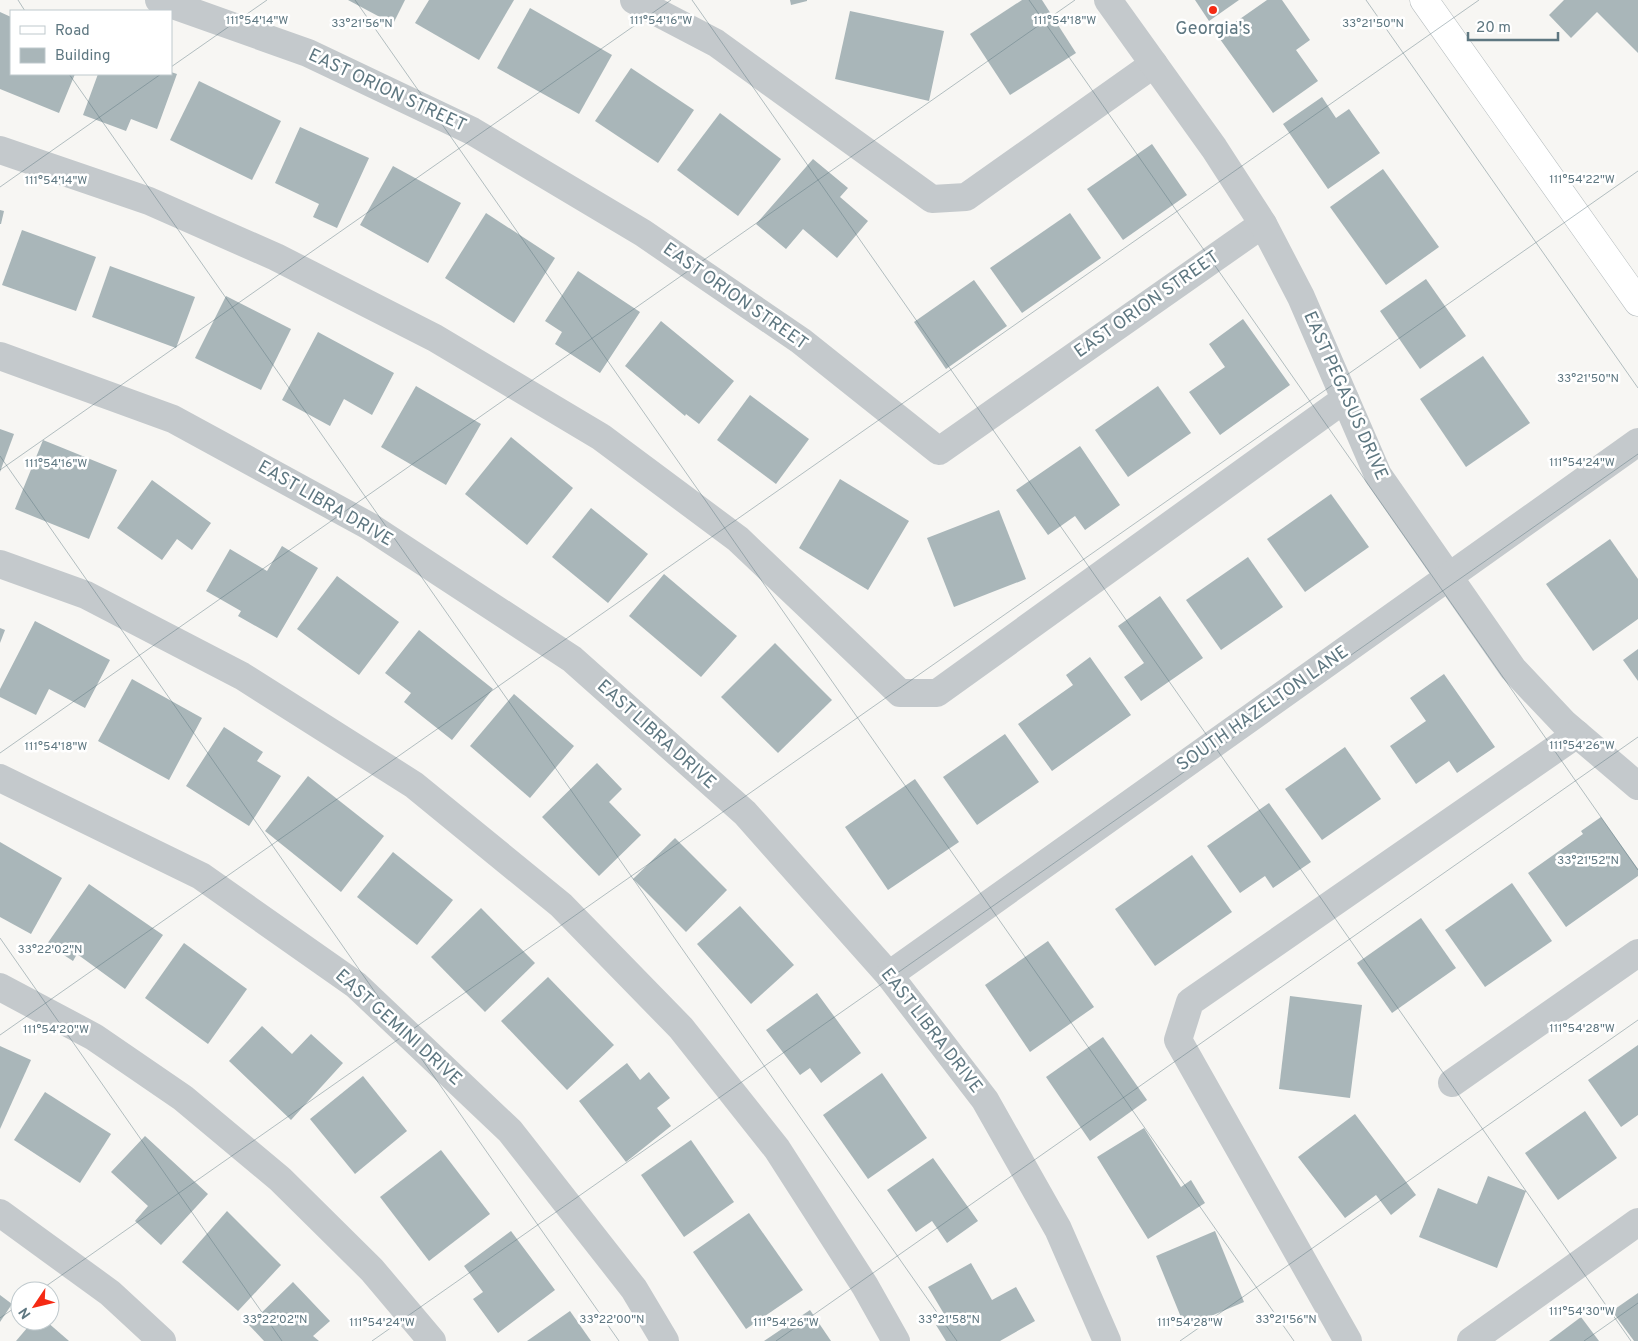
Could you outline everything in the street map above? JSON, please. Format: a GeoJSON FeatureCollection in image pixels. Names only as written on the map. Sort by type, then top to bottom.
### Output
{"type":"FeatureCollection","features":[{"type":"Feature","properties":{"kind":"main road"},"geometry":{"type":"LineString","coordinates":[[1424,0],[1638,302]]}},
{"type":"Feature","properties":{"kind":"street","name":"EAST ORION STREET"},"geometry":{"type":"LineString","coordinates":[[159,0],[308,53],[472,131],[643,233],[801,341],[939,451],[1263,224]]}},
{"type":"Feature","properties":{"kind":"street"},"geometry":{"type":"LineString","coordinates":[[634,0],[716,43],[932,199],[966,197],[1154,64]]}},
{"type":"Feature","properties":{"kind":"street","name":"EAST PEGASUS DRIVE"},"geometry":{"type":"LineString","coordinates":[[1108,0],[1214,148],[1263,224],[1301,297],[1378,475],[1514,669],[1566,724],[1638,786]]}},
{"type":"Feature","properties":{"kind":"street"},"geometry":{"type":"LineString","coordinates":[[0,150],[149,201],[276,257],[435,338],[601,437],[738,539],[900,693],[937,693],[1345,399]]}},
{"type":"Feature","properties":{"kind":"street","name":"EAST LIBRA DRIVE"},"geometry":{"type":"LineString","coordinates":[[0,356],[173,419],[370,526],[572,659],[745,814],[888,975],[985,1100],[1058,1229],[1107,1341]]}},
{"type":"Feature","properties":{"kind":"street","name":"SOUTH HAZELTON LANE"},"geometry":{"type":"LineString","coordinates":[[888,975],[1638,442]]}},
{"type":"Feature","properties":{"kind":"street"},"geometry":{"type":"LineString","coordinates":[[0,564],[86,596],[242,676],[414,784],[561,905],[681,1028],[776,1149],[865,1286],[896,1341]]}},
{"type":"Feature","properties":{"kind":"street"},"geometry":{"type":"LineString","coordinates":[[1348,1341],[1178,1040],[1190,1002],[1577,734]]}},
{"type":"Feature","properties":{"kind":"street","name":"EAST GEMINI DRIVE"},"geometry":{"type":"LineString","coordinates":[[0,778],[201,876],[356,985],[510,1131],[634,1289],[665,1341]]}},
{"type":"Feature","properties":{"kind":"street"},"geometry":{"type":"LineString","coordinates":[[1452,1084],[1638,953]]}},
{"type":"Feature","properties":{"kind":"street"},"geometry":{"type":"LineString","coordinates":[[0,987],[94,1038],[190,1104],[280,1178],[372,1270],[432,1341]]}},
{"type":"Feature","properties":{"kind":"street"},"geometry":{"type":"LineString","coordinates":[[0,1213],[110,1293],[162,1341]]}},
{"type":"Feature","properties":{"kind":"street"},"geometry":{"type":"LineString","coordinates":[[1471,1341],[1638,1222]]}},
{"type":"Feature","properties":{"kind":"building"},"geometry":{"type":"Polygon","coordinates":[[[348,0],[405,0],[393,24],[348,0]]]}},
{"type":"Feature","properties":{"kind":"building"},"geometry":{"type":"Polygon","coordinates":[[[429,0],[514,0],[479,60],[415,23],[429,0]]]}},
{"type":"Feature","properties":{"kind":"building"},"geometry":{"type":"Polygon","coordinates":[[[790,0],[807,0],[807,1],[791,5],[790,0]]]}},
{"type":"Feature","properties":{"kind":"building"},"geometry":{"type":"Polygon","coordinates":[[[1022,0],[1042,0],[1076,53],[1010,95],[970,34],[1022,0]]]}},
{"type":"Feature","properties":{"kind":"building","name":"Georgia's"},"geometry":{"type":"Polygon","coordinates":[[[1195,0],[1239,0],[1209,21],[1195,0]]]}},
{"type":"Feature","properties":{"kind":"building"},"geometry":{"type":"Polygon","coordinates":[[[1267,0],[1282,0],[1310,40],[1296,50],[1318,81],[1273,113],[1217,35],[1267,0]]]}},
{"type":"Feature","properties":{"kind":"building"},"geometry":{"type":"Polygon","coordinates":[[[1564,0],[1638,0],[1638,53],[1597,12],[1571,38],[1549,15],[1564,0]]]}},
{"type":"Feature","properties":{"kind":"building"},"geometry":{"type":"Polygon","coordinates":[[[530,8],[612,55],[579,114],[497,68],[530,8]]]}},
{"type":"Feature","properties":{"kind":"building"},"geometry":{"type":"Polygon","coordinates":[[[850,11],[944,31],[929,101],[835,79],[850,11]]]}},
{"type":"Feature","properties":{"kind":"building"},"geometry":{"type":"Polygon","coordinates":[[[0,12],[10,17],[10,75],[75,75],[59,113],[0,89],[0,12]]]}},
{"type":"Feature","properties":{"kind":"building"},"geometry":{"type":"Polygon","coordinates":[[[631,68],[694,110],[658,163],[595,121],[631,68]]]}},
{"type":"Feature","properties":{"kind":"building"},"geometry":{"type":"Polygon","coordinates":[[[172,72],[177,74],[157,129],[131,119],[126,131],[83,115],[98,75],[172,75],[172,72]]]}},
{"type":"Feature","properties":{"kind":"building"},"geometry":{"type":"Polygon","coordinates":[[[199,81],[281,121],[252,180],[170,140],[199,81]]]}},
{"type":"Feature","properties":{"kind":"building"},"geometry":{"type":"Polygon","coordinates":[[[1322,97],[1336,118],[1349,109],[1380,153],[1328,189],[1283,124],[1322,97]]]}},
{"type":"Feature","properties":{"kind":"building"},"geometry":{"type":"Polygon","coordinates":[[[720,113],[781,159],[738,216],[677,170],[720,113]]]}},
{"type":"Feature","properties":{"kind":"building"},"geometry":{"type":"Polygon","coordinates":[[[300,127],[369,158],[337,228],[313,217],[319,204],[275,183],[300,127]]]}},
{"type":"Feature","properties":{"kind":"building"},"geometry":{"type":"Polygon","coordinates":[[[1152,144],[1187,195],[1123,240],[1087,189],[1152,144]]]}},
{"type":"Feature","properties":{"kind":"building"},"geometry":{"type":"Polygon","coordinates":[[[813,159],[848,188],[840,197],[868,221],[837,258],[803,229],[786,249],[756,224],[813,159]]]}},
{"type":"Feature","properties":{"kind":"building"},"geometry":{"type":"Polygon","coordinates":[[[393,166],[461,203],[428,263],[360,225],[393,166]]]}},
{"type":"Feature","properties":{"kind":"building"},"geometry":{"type":"Polygon","coordinates":[[[1383,169],[1439,247],[1386,285],[1330,207],[1383,169]]]}},
{"type":"Feature","properties":{"kind":"building"},"geometry":{"type":"Polygon","coordinates":[[[0,210],[4,211],[1,224],[0,224],[0,210]]]}},
{"type":"Feature","properties":{"kind":"building"},"geometry":{"type":"Polygon","coordinates":[[[486,213],[555,258],[514,323],[445,278],[486,213]]]}},
{"type":"Feature","properties":{"kind":"building"},"geometry":{"type":"Polygon","coordinates":[[[1070,213],[1101,258],[1022,313],[990,268],[1070,213]]]}},
{"type":"Feature","properties":{"kind":"building"},"geometry":{"type":"Polygon","coordinates":[[[22,230],[96,257],[76,311],[2,285],[22,230]]]}},
{"type":"Feature","properties":{"kind":"building"},"geometry":{"type":"Polygon","coordinates":[[[110,266],[195,297],[176,348],[92,317],[110,266]]]}},
{"type":"Feature","properties":{"kind":"building"},"geometry":{"type":"Polygon","coordinates":[[[578,271],[640,312],[600,373],[555,344],[562,332],[545,321],[578,271]]]}},
{"type":"Feature","properties":{"kind":"building"},"geometry":{"type":"Polygon","coordinates":[[[1426,279],[1466,336],[1420,369],[1380,311],[1426,279]]]}},
{"type":"Feature","properties":{"kind":"building"},"geometry":{"type":"Polygon","coordinates":[[[974,280],[1007,326],[946,369],[914,322],[974,280]]]}},
{"type":"Feature","properties":{"kind":"building"},"geometry":{"type":"Polygon","coordinates":[[[226,296],[291,329],[261,390],[195,358],[226,296]]]}},
{"type":"Feature","properties":{"kind":"building"},"geometry":{"type":"Polygon","coordinates":[[[1243,319],[1290,385],[1220,435],[1189,392],[1225,367],[1209,344],[1243,319]]]}},
{"type":"Feature","properties":{"kind":"building"},"geometry":{"type":"Polygon","coordinates":[[[661,321],[734,381],[699,424],[686,414],[685,416],[625,366],[661,321]]]}},
{"type":"Feature","properties":{"kind":"building"},"geometry":{"type":"Polygon","coordinates":[[[318,332],[394,373],[372,415],[344,399],[330,426],[282,400],[318,332]]]}},
{"type":"Feature","properties":{"kind":"building"},"geometry":{"type":"Polygon","coordinates":[[[1483,356],[1530,423],[1466,467],[1420,399],[1483,356]]]}},
{"type":"Feature","properties":{"kind":"building"},"geometry":{"type":"Polygon","coordinates":[[[416,386],[481,424],[446,485],[381,447],[416,386]]]}},
{"type":"Feature","properties":{"kind":"building"},"geometry":{"type":"Polygon","coordinates":[[[1158,386],[1191,433],[1128,477],[1095,430],[1158,386]]]}},
{"type":"Feature","properties":{"kind":"building"},"geometry":{"type":"Polygon","coordinates":[[[750,395],[809,439],[776,484],[717,440],[750,395]]]}},
{"type":"Feature","properties":{"kind":"building"},"geometry":{"type":"Polygon","coordinates":[[[0,429],[14,434],[0,472],[0,429]]]}},
{"type":"Feature","properties":{"kind":"building"},"geometry":{"type":"Polygon","coordinates":[[[511,437],[573,488],[527,545],[465,494],[511,437]]]}},
{"type":"Feature","properties":{"kind":"building"},"geometry":{"type":"Polygon","coordinates":[[[43,440],[117,470],[89,539],[15,509],[43,440]]]}},
{"type":"Feature","properties":{"kind":"building"},"geometry":{"type":"Polygon","coordinates":[[[1080,446],[1120,505],[1085,530],[1075,516],[1048,535],[1016,490],[1080,446]]]}},
{"type":"Feature","properties":{"kind":"building"},"geometry":{"type":"Polygon","coordinates":[[[840,479],[909,521],[868,590],[799,548],[840,479]]]}},
{"type":"Feature","properties":{"kind":"building"},"geometry":{"type":"Polygon","coordinates":[[[152,480],[211,523],[192,550],[177,539],[162,560],[117,528],[152,480]]]}},
{"type":"Feature","properties":{"kind":"building"},"geometry":{"type":"Polygon","coordinates":[[[1331,494],[1369,547],[1305,592],[1267,539],[1331,494]]]}},
{"type":"Feature","properties":{"kind":"building"},"geometry":{"type":"Polygon","coordinates":[[[591,508],[648,554],[608,603],[552,557],[591,508]]]}},
{"type":"Feature","properties":{"kind":"building"},"geometry":{"type":"Polygon","coordinates":[[[999,510],[1026,579],[954,607],[927,538],[999,510]]]}},
{"type":"Feature","properties":{"kind":"building"},"geometry":{"type":"Polygon","coordinates":[[[1610,539],[1638,579],[1638,619],[1593,651],[1546,584],[1610,539]]]}},
{"type":"Feature","properties":{"kind":"building"},"geometry":{"type":"Polygon","coordinates":[[[282,546],[318,568],[277,638],[238,616],[241,611],[206,591],[230,549],[267,571],[282,546]]]}},
{"type":"Feature","properties":{"kind":"building"},"geometry":{"type":"Polygon","coordinates":[[[1248,557],[1283,607],[1221,650],[1186,600],[1248,557]]]}},
{"type":"Feature","properties":{"kind":"building"},"geometry":{"type":"Polygon","coordinates":[[[664,574],[737,636],[701,677],[629,616],[664,574]]]}},
{"type":"Feature","properties":{"kind":"building"},"geometry":{"type":"Polygon","coordinates":[[[337,576],[399,622],[359,675],[297,629],[337,576]]]}},
{"type":"Feature","properties":{"kind":"building"},"geometry":{"type":"Polygon","coordinates":[[[1160,596],[1203,658],[1141,701],[1124,677],[1144,663],[1118,626],[1160,596]]]}},
{"type":"Feature","properties":{"kind":"building"},"geometry":{"type":"Polygon","coordinates":[[[35,621],[110,660],[85,708],[49,689],[36,715],[0,697],[0,689],[35,621]]]}},
{"type":"Feature","properties":{"kind":"building"},"geometry":{"type":"Polygon","coordinates":[[[0,628],[5,630],[0,643],[0,628]]]}},
{"type":"Feature","properties":{"kind":"building"},"geometry":{"type":"Polygon","coordinates":[[[419,630],[493,689],[452,740],[404,702],[411,693],[385,673],[419,630]]]}},
{"type":"Feature","properties":{"kind":"building"},"geometry":{"type":"Polygon","coordinates":[[[775,643],[832,700],[778,753],[721,697],[775,643]]]}},
{"type":"Feature","properties":{"kind":"building"},"geometry":{"type":"Polygon","coordinates":[[[1638,649],[1638,681],[1623,660],[1638,649]]]}},
{"type":"Feature","properties":{"kind":"building"},"geometry":{"type":"Polygon","coordinates":[[[1090,657],[1131,715],[1052,771],[1018,724],[1073,685],[1066,675],[1090,657]]]}},
{"type":"Feature","properties":{"kind":"building"},"geometry":{"type":"Polygon","coordinates":[[[1444,674],[1495,747],[1457,773],[1449,761],[1416,784],[1390,746],[1426,721],[1410,698],[1444,674]]]}},
{"type":"Feature","properties":{"kind":"building"},"geometry":{"type":"Polygon","coordinates":[[[132,679],[202,718],[169,780],[98,741],[132,679]]]}},
{"type":"Feature","properties":{"kind":"building"},"geometry":{"type":"Polygon","coordinates":[[[514,694],[574,746],[530,798],[470,746],[514,694]]]}},
{"type":"Feature","properties":{"kind":"building"},"geometry":{"type":"Polygon","coordinates":[[[224,727],[263,752],[257,761],[281,776],[249,826],[186,786],[224,727]]]}},
{"type":"Feature","properties":{"kind":"building"},"geometry":{"type":"Polygon","coordinates":[[[1005,734],[1039,782],[977,825],[943,777],[1005,734]]]}},
{"type":"Feature","properties":{"kind":"building"},"geometry":{"type":"Polygon","coordinates":[[[1345,747],[1381,799],[1322,840],[1285,789],[1345,747]]]}},
{"type":"Feature","properties":{"kind":"building"},"geometry":{"type":"Polygon","coordinates":[[[597,763],[622,789],[609,802],[641,835],[599,876],[542,817],[597,763]]]}},
{"type":"Feature","properties":{"kind":"building"},"geometry":{"type":"Polygon","coordinates":[[[308,776],[384,836],[341,892],[265,831],[308,776]]]}},
{"type":"Feature","properties":{"kind":"building"},"geometry":{"type":"Polygon","coordinates":[[[915,779],[959,842],[888,890],[845,827],[915,779]]]}},
{"type":"Feature","properties":{"kind":"building"},"geometry":{"type":"Polygon","coordinates":[[[1269,803],[1311,862],[1273,888],[1265,876],[1240,893],[1207,846],[1269,803]]]}},
{"type":"Feature","properties":{"kind":"building"},"geometry":{"type":"Polygon","coordinates":[[[1601,817],[1638,869],[1638,876],[1566,927],[1528,873],[1583,834],[1581,831],[1601,817]]]}},
{"type":"Feature","properties":{"kind":"building"},"geometry":{"type":"Polygon","coordinates":[[[675,838],[727,890],[686,932],[633,879],[675,838]]]}},
{"type":"Feature","properties":{"kind":"building"},"geometry":{"type":"Polygon","coordinates":[[[0,842],[62,878],[31,934],[0,917],[0,842]]]}},
{"type":"Feature","properties":{"kind":"building"},"geometry":{"type":"Polygon","coordinates":[[[393,852],[453,900],[417,945],[357,897],[393,852]]]}},
{"type":"Feature","properties":{"kind":"building"},"geometry":{"type":"Polygon","coordinates":[[[1192,855],[1232,912],[1155,966],[1115,909],[1192,855]]]}},
{"type":"Feature","properties":{"kind":"building"},"geometry":{"type":"Polygon","coordinates":[[[1512,883],[1552,941],[1485,987],[1445,930],[1512,883]]]}},
{"type":"Feature","properties":{"kind":"building"},"geometry":{"type":"Polygon","coordinates":[[[89,884],[163,935],[125,989],[77,954],[73,961],[47,944],[89,884]]]}},
{"type":"Feature","properties":{"kind":"building"},"geometry":{"type":"Polygon","coordinates":[[[740,906],[794,965],[751,1004],[697,944],[740,906]]]}},
{"type":"Feature","properties":{"kind":"building"},"geometry":{"type":"Polygon","coordinates":[[[481,908],[535,963],[485,1012],[431,957],[481,908]]]}},
{"type":"Feature","properties":{"kind":"building"},"geometry":{"type":"Polygon","coordinates":[[[1421,918],[1456,968],[1392,1013],[1357,963],[1421,918]]]}},
{"type":"Feature","properties":{"kind":"building"},"geometry":{"type":"Polygon","coordinates":[[[1048,941],[1094,1007],[1030,1052],[985,985],[1048,941]]]}},
{"type":"Feature","properties":{"kind":"building"},"geometry":{"type":"Polygon","coordinates":[[[184,943],[247,989],[208,1044],[145,998],[184,943]]]}},
{"type":"Feature","properties":{"kind":"building"},"geometry":{"type":"Polygon","coordinates":[[[548,977],[614,1045],[567,1090],[501,1021],[548,977]]]}},
{"type":"Feature","properties":{"kind":"building"},"geometry":{"type":"Polygon","coordinates":[[[817,993],[861,1053],[821,1083],[810,1068],[800,1075],[766,1030],[817,993]]]}},
{"type":"Feature","properties":{"kind":"building"},"geometry":{"type":"Polygon","coordinates":[[[1290,996],[1362,1005],[1350,1098],[1279,1089],[1290,996]]]}},
{"type":"Feature","properties":{"kind":"building"},"geometry":{"type":"Polygon","coordinates":[[[262,1026],[292,1054],[311,1034],[343,1063],[291,1120],[229,1061],[262,1026]]]}},
{"type":"Feature","properties":{"kind":"building"},"geometry":{"type":"Polygon","coordinates":[[[1103,1037],[1147,1100],[1090,1141],[1046,1077],[1103,1037]]]}},
{"type":"Feature","properties":{"kind":"building"},"geometry":{"type":"Polygon","coordinates":[[[1638,1045],[1638,1115],[1621,1127],[1588,1080],[1638,1045]]]}},
{"type":"Feature","properties":{"kind":"building"},"geometry":{"type":"Polygon","coordinates":[[[0,1046],[31,1060],[0,1129],[0,1046]]]}},
{"type":"Feature","properties":{"kind":"building"},"geometry":{"type":"Polygon","coordinates":[[[627,1063],[640,1080],[649,1072],[670,1098],[657,1108],[671,1126],[626,1162],[579,1101],[627,1063]]]}},
{"type":"Feature","properties":{"kind":"building"},"geometry":{"type":"Polygon","coordinates":[[[882,1073],[927,1138],[868,1179],[823,1115],[882,1073]]]}},
{"type":"Feature","properties":{"kind":"building"},"geometry":{"type":"Polygon","coordinates":[[[363,1076],[407,1131],[355,1174],[310,1119],[363,1076]]]}},
{"type":"Feature","properties":{"kind":"building"},"geometry":{"type":"Polygon","coordinates":[[[45,1092],[111,1134],[80,1183],[14,1140],[45,1092]]]}},
{"type":"Feature","properties":{"kind":"building"},"geometry":{"type":"Polygon","coordinates":[[[1585,1111],[1617,1158],[1558,1200],[1525,1153],[1585,1111]]]}},
{"type":"Feature","properties":{"kind":"building"},"geometry":{"type":"Polygon","coordinates":[[[1355,1114],[1416,1195],[1391,1215],[1376,1195],[1345,1218],[1298,1157],[1355,1114]]]}},
{"type":"Feature","properties":{"kind":"building"},"geometry":{"type":"Polygon","coordinates":[[[1144,1128],[1181,1187],[1191,1180],[1205,1203],[1148,1239],[1097,1157],[1144,1128]]]}},
{"type":"Feature","properties":{"kind":"building"},"geometry":{"type":"Polygon","coordinates":[[[145,1136],[208,1194],[161,1245],[135,1221],[148,1206],[111,1172],[145,1136]]]}},
{"type":"Feature","properties":{"kind":"building"},"geometry":{"type":"Polygon","coordinates":[[[691,1140],[734,1202],[684,1237],[641,1175],[691,1140]]]}},
{"type":"Feature","properties":{"kind":"building"},"geometry":{"type":"Polygon","coordinates":[[[441,1150],[490,1214],[429,1261],[380,1197],[441,1150]]]}},
{"type":"Feature","properties":{"kind":"building"},"geometry":{"type":"Polygon","coordinates":[[[933,1158],[978,1221],[947,1243],[932,1221],[916,1232],[887,1190],[933,1158]]]}},
{"type":"Feature","properties":{"kind":"building"},"geometry":{"type":"Polygon","coordinates":[[[1488,1176],[1526,1191],[1497,1268],[1419,1237],[1438,1188],[1477,1204],[1488,1176]]]}},
{"type":"Feature","properties":{"kind":"building"},"geometry":{"type":"Polygon","coordinates":[[[227,1211],[281,1265],[238,1311],[182,1262],[227,1211]]]}},
{"type":"Feature","properties":{"kind":"building"},"geometry":{"type":"Polygon","coordinates":[[[749,1213],[803,1290],[746,1329],[693,1252],[749,1213]]]}},
{"type":"Feature","properties":{"kind":"building"},"geometry":{"type":"Polygon","coordinates":[[[511,1231],[555,1290],[498,1333],[473,1299],[483,1292],[464,1266],[511,1231]]]}},
{"type":"Feature","properties":{"kind":"building"},"geometry":{"type":"Polygon","coordinates":[[[1215,1231],[1244,1302],[1185,1327],[1156,1256],[1215,1231]]]}},
{"type":"Feature","properties":{"kind":"building"},"geometry":{"type":"Polygon","coordinates":[[[971,1263],[992,1300],[1016,1287],[1035,1321],[1000,1341],[946,1341],[936,1325],[947,1319],[928,1287],[971,1263]]]}},
{"type":"Feature","properties":{"kind":"building"},"geometry":{"type":"Polygon","coordinates":[[[293,1282],[330,1321],[313,1336],[319,1341],[264,1341],[249,1325],[293,1282]]]}},
{"type":"Feature","properties":{"kind":"building"},"geometry":{"type":"Polygon","coordinates":[[[1638,1293],[1638,1341],[1634,1341],[1612,1311],[1638,1293]]]}},
{"type":"Feature","properties":{"kind":"building"},"geometry":{"type":"Polygon","coordinates":[[[0,1295],[10,1302],[10,1307],[0,1322],[0,1295]]]}},
{"type":"Feature","properties":{"kind":"building"},"geometry":{"type":"Polygon","coordinates":[[[810,1310],[831,1341],[764,1341],[810,1310]]]}},
{"type":"Feature","properties":{"kind":"building"},"geometry":{"type":"Polygon","coordinates":[[[570,1311],[591,1341],[527,1341],[570,1311]]]}},
{"type":"Feature","properties":{"kind":"building"},"geometry":{"type":"Polygon","coordinates":[[[1581,1317],[1599,1341],[1549,1341],[1581,1317]]]}},
{"type":"Feature","properties":{"kind":"building"},"geometry":{"type":"Polygon","coordinates":[[[24,1331],[58,1331],[69,1341],[16,1341],[24,1331]]]}},
{"type":"Feature","properties":{"kind":"place","name":"Georgia's"},"geometry":{"type":"Point","coordinates":[1213,10]}}]}
